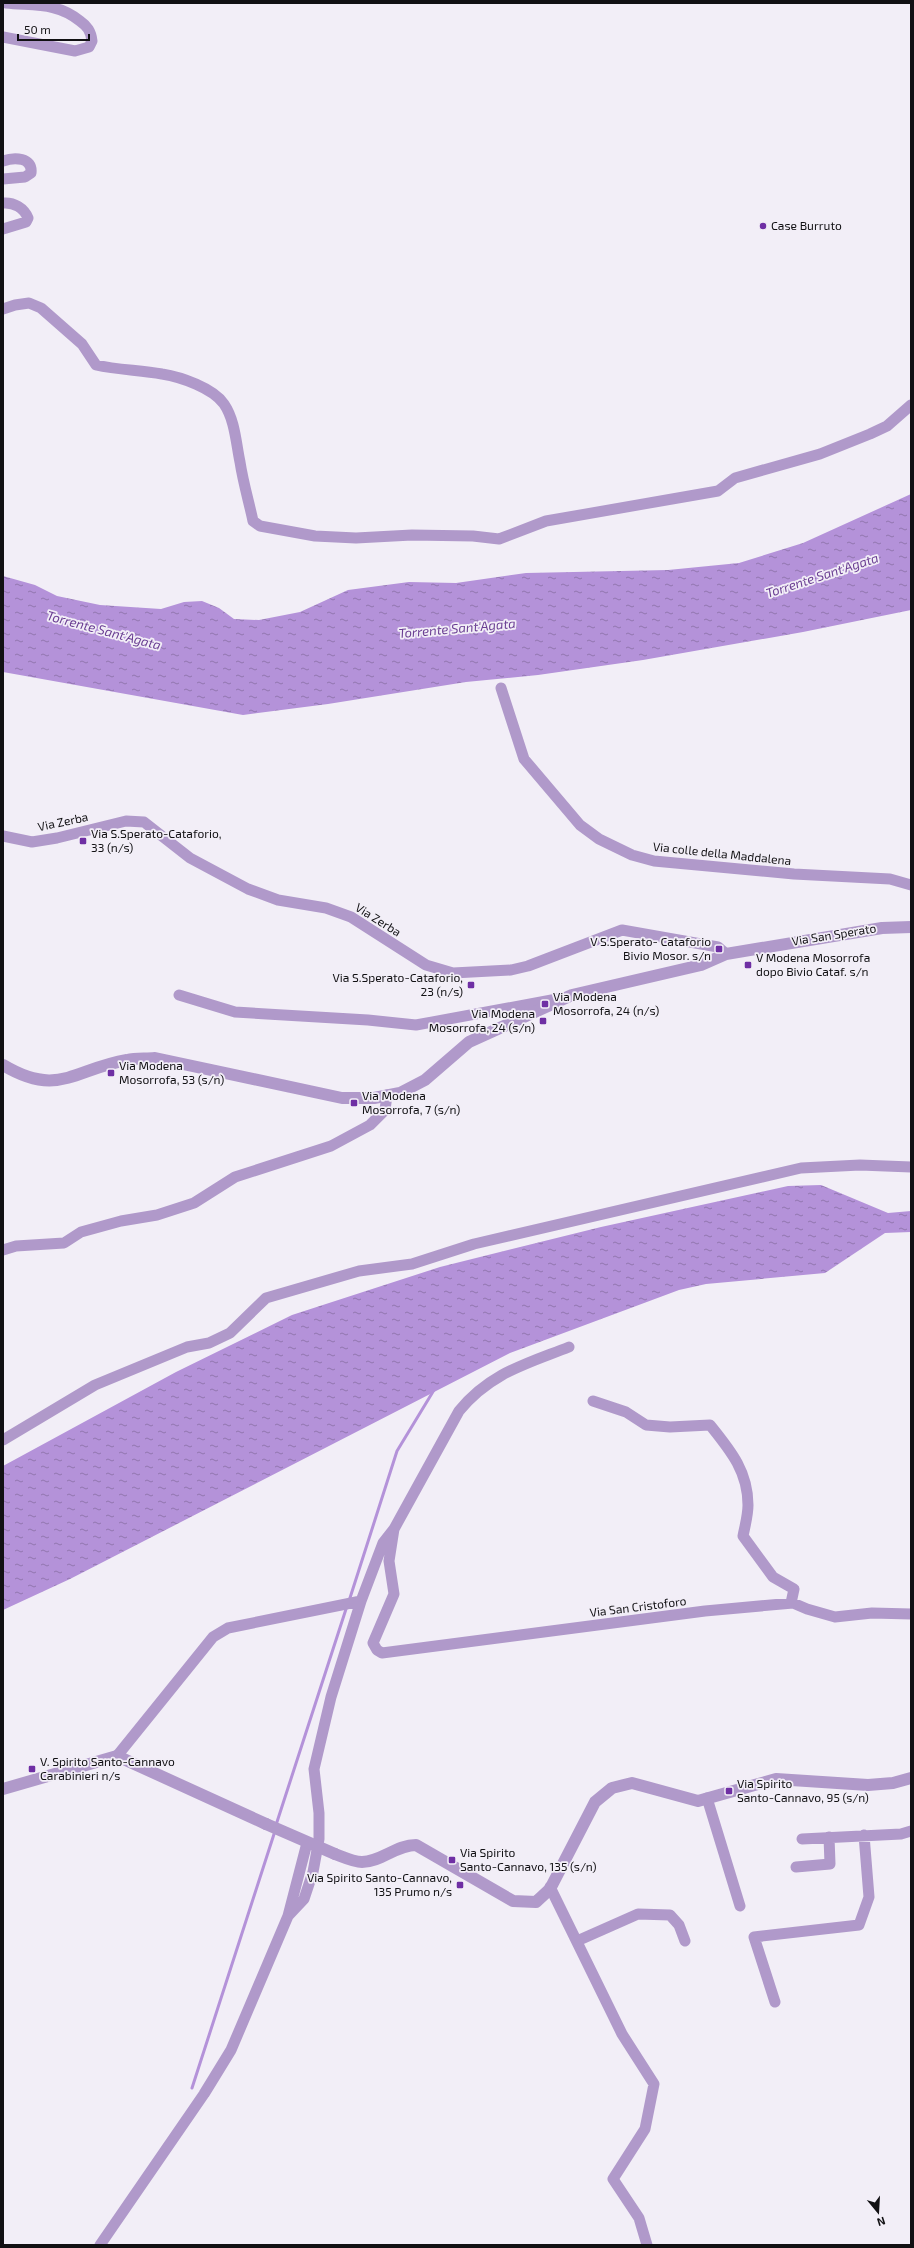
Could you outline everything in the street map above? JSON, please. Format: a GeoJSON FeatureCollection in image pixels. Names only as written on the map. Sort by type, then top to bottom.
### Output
{"type":"FeatureCollection","features":[{"type":"Feature","properties":{"kind":"street"},"geometry":{"type":"LineString","coordinates":[[3,36],[75,51],[89,47],[92,41],[86,26],[67,12],[42,4],[6,3]]}},
{"type":"Feature","properties":{"kind":"street"},"geometry":{"type":"LineString","coordinates":[[3,161],[20,158],[28,162],[31,168],[31,173],[25,177],[3,179]]}},
{"type":"Feature","properties":{"kind":"street"},"geometry":{"type":"LineString","coordinates":[[3,203],[14,204],[22,209],[28,218],[26,222],[3,229]]}},
{"type":"Feature","properties":{"kind":"street"},"geometry":{"type":"LineString","coordinates":[[3,309],[15,305],[29,304],[41,308],[82,344],[96,365],[124,371],[162,374],[188,380],[213,394],[224,403],[228,412],[238,445],[240,462],[253,521],[260,526],[315,536],[356,538],[412,535],[465,536],[499,539],[546,521],[718,491],[735,478],[820,454],[870,434],[887,426],[911,405]]}},
{"type":"Feature","properties":{"kind":"street","name":"Via colle della Maddalena"},"geometry":{"type":"LineString","coordinates":[[501,688],[524,759],[580,825],[599,839],[632,855],[654,861],[699,866],[794,874],[890,879],[911,885]]}},
{"type":"Feature","properties":{"kind":"street","name":"Via Zerba"},"geometry":{"type":"LineString","coordinates":[[3,836],[32,842],[57,838],[126,821],[144,822],[190,858],[248,889],[278,900],[326,908],[351,917],[426,965],[453,973],[510,970],[528,966],[622,930],[718,947],[726,954]]}},
{"type":"Feature","properties":{"kind":"street","name":"Via San Sperato"},"geometry":{"type":"LineString","coordinates":[[3,1065],[21,1076],[40,1081],[62,1080],[127,1060],[155,1058],[342,1098],[387,1096],[400,1093],[425,1080],[468,1042],[571,996],[701,965],[726,954],[882,928],[911,927]]}},
{"type":"Feature","properties":{"kind":"street"},"geometry":{"type":"LineString","coordinates":[[179,996],[235,1012],[368,1020],[416,1025],[571,996]]}},
{"type":"Feature","properties":{"kind":"street"},"geometry":{"type":"LineString","coordinates":[[3,1250],[16,1246],[64,1243],[81,1232],[121,1221],[157,1215],[194,1203],[235,1177],[331,1146],[370,1125],[386,1110],[387,1096]]}},
{"type":"Feature","properties":{"kind":"street"},"geometry":{"type":"LineString","coordinates":[[3,1440],[95,1385],[186,1347],[209,1343],[230,1333],[266,1298],[359,1272],[412,1264],[474,1244],[801,1168],[860,1165],[911,1167]]}},
{"type":"Feature","properties":{"kind":"street"},"geometry":{"type":"LineString","coordinates":[[288,1916],[304,1899],[313,1872],[318,1839],[319,1813],[314,1770],[331,1697],[358,1602],[383,1543],[394,1529],[459,1411],[470,1397],[503,1373],[569,1347]]}},
{"type":"Feature","properties":{"kind":"street"},"geometry":{"type":"LineString","coordinates":[[593,1401],[626,1412],[646,1425],[670,1427],[710,1425],[736,1458],[744,1479],[748,1505],[743,1536],[773,1577],[794,1589],[791,1603]]}},
{"type":"Feature","properties":{"kind":"street","name":"Via San Cristoforo"},"geometry":{"type":"LineString","coordinates":[[394,1529],[389,1560],[394,1594],[373,1643],[377,1650],[382,1653],[392,1654],[650,1618],[791,1603],[835,1617],[872,1613],[911,1614]]}},
{"type":"Feature","properties":{"kind":"street"},"geometry":{"type":"LineString","coordinates":[[3,1789],[117,1756],[213,1637],[228,1628],[358,1602]]}},
{"type":"Feature","properties":{"kind":"street"},"geometry":{"type":"LineString","coordinates":[[117,1756],[307,1843],[335,1854],[361,1862],[373,1860],[402,1846],[416,1845],[513,1901],[536,1902],[550,1887],[595,1802],[612,1788],[632,1783],[698,1800],[776,1779],[868,1785],[893,1783],[911,1778]]}},
{"type":"Feature","properties":{"kind":"street"},"geometry":{"type":"LineString","coordinates":[[707,1798],[740,1906]]}},
{"type":"Feature","properties":{"kind":"street"},"geometry":{"type":"LineString","coordinates":[[802,1839],[901,1834],[911,1831]]}},
{"type":"Feature","properties":{"kind":"street"},"geometry":{"type":"LineString","coordinates":[[774,2002],[754,1937],[859,1925],[869,1897],[864,1835]]}},
{"type":"Feature","properties":{"kind":"street"},"geometry":{"type":"LineString","coordinates":[[796,1867],[830,1864],[829,1837]]}},
{"type":"Feature","properties":{"kind":"street"},"geometry":{"type":"LineString","coordinates":[[100,2245],[204,2094],[231,2050],[288,1916],[307,1843]]}},
{"type":"Feature","properties":{"kind":"street"},"geometry":{"type":"LineString","coordinates":[[550,1887],[622,2034],[654,2084],[645,2129],[613,2179],[639,2218],[647,2245]]}},
{"type":"Feature","properties":{"kind":"street"},"geometry":{"type":"LineString","coordinates":[[577,1942],[638,1914],[670,1915],[679,1925],[685,1941]]}},
{"type":"Feature","properties":{"kind":"water","name":"Torrente Sant'Agata"},"geometry":{"type":"Polygon","coordinates":[[[911,494],[911,610],[803,632],[643,660],[538,675],[466,682],[328,704],[243,715],[3,672],[3,576],[35,585],[57,596],[100,605],[161,609],[184,602],[202,601],[219,608],[234,619],[259,620],[300,612],[348,590],[409,582],[456,583],[526,573],[668,570],[739,563],[803,543],[911,494]]]}},
{"type":"Feature","properties":{"kind":"water"},"geometry":{"type":"Polygon","coordinates":[[[821,1185],[888,1213],[911,1211],[911,1232],[885,1233],[825,1273],[706,1284],[679,1290],[510,1353],[70,1579],[3,1610],[3,1466],[176,1372],[292,1315],[440,1267],[601,1227],[788,1186],[821,1185]]]}},
{"type":"Feature","properties":{"kind":"waterway"},"geometry":{"type":"LineString","coordinates":[[349,1601],[397,1451],[434,1390]]}},
{"type":"Feature","properties":{"kind":"waterway"},"geometry":{"type":"LineString","coordinates":[[276,1825],[347,1606]]}},
{"type":"Feature","properties":{"kind":"waterway"},"geometry":{"type":"LineString","coordinates":[[192,2088],[275,1831]]}},
{"type":"Feature","properties":{"kind":"place","name":"Case Burruto"},"geometry":{"type":"Point","coordinates":[763,226]}},
{"type":"Feature","properties":{"kind":"place","name":"Via S.Sperato-Cataforio, 33 (n/s)"},"geometry":{"type":"Point","coordinates":[83,841]}},
{"type":"Feature","properties":{"kind":"place","name":"V S.Sperato- Cataforio Bivio Mosor. s/n"},"geometry":{"type":"Point","coordinates":[719,949]}},
{"type":"Feature","properties":{"kind":"place","name":"V Modena Mosorrofa dopo Bivio Cataf. s/n"},"geometry":{"type":"Point","coordinates":[748,965]}},
{"type":"Feature","properties":{"kind":"place","name":"Via S.Sperato-Cataforio, 23 (n/s)"},"geometry":{"type":"Point","coordinates":[471,985]}},
{"type":"Feature","properties":{"kind":"place","name":"Via Modena Mosorrofa, 24 (n/s)"},"geometry":{"type":"Point","coordinates":[545,1004]}},
{"type":"Feature","properties":{"kind":"place","name":"Via Modena Mosorrofa, 24 (s/n)"},"geometry":{"type":"Point","coordinates":[543,1021]}},
{"type":"Feature","properties":{"kind":"place","name":"Via Modena Mosorrofa, 53 (s/n)"},"geometry":{"type":"Point","coordinates":[111,1073]}},
{"type":"Feature","properties":{"kind":"place","name":"Via Modena Mosorrofa, 7 (s/n)"},"geometry":{"type":"Point","coordinates":[354,1103]}},
{"type":"Feature","properties":{"kind":"place","name":"V. Spirito Santo-Cannavo Carabinieri n/s"},"geometry":{"type":"Point","coordinates":[32,1769]}},
{"type":"Feature","properties":{"kind":"place","name":"Via Spirito Santo-Cannavo, 95 (s/n)"},"geometry":{"type":"Point","coordinates":[729,1791]}},
{"type":"Feature","properties":{"kind":"place","name":"Via Spirito Santo-Cannavo, 135 (s/n)"},"geometry":{"type":"Point","coordinates":[452,1860]}},
{"type":"Feature","properties":{"kind":"place","name":"Via Spirito Santo-Cannavo, 135 Prumo n/s"},"geometry":{"type":"Point","coordinates":[460,1885]}}]}
